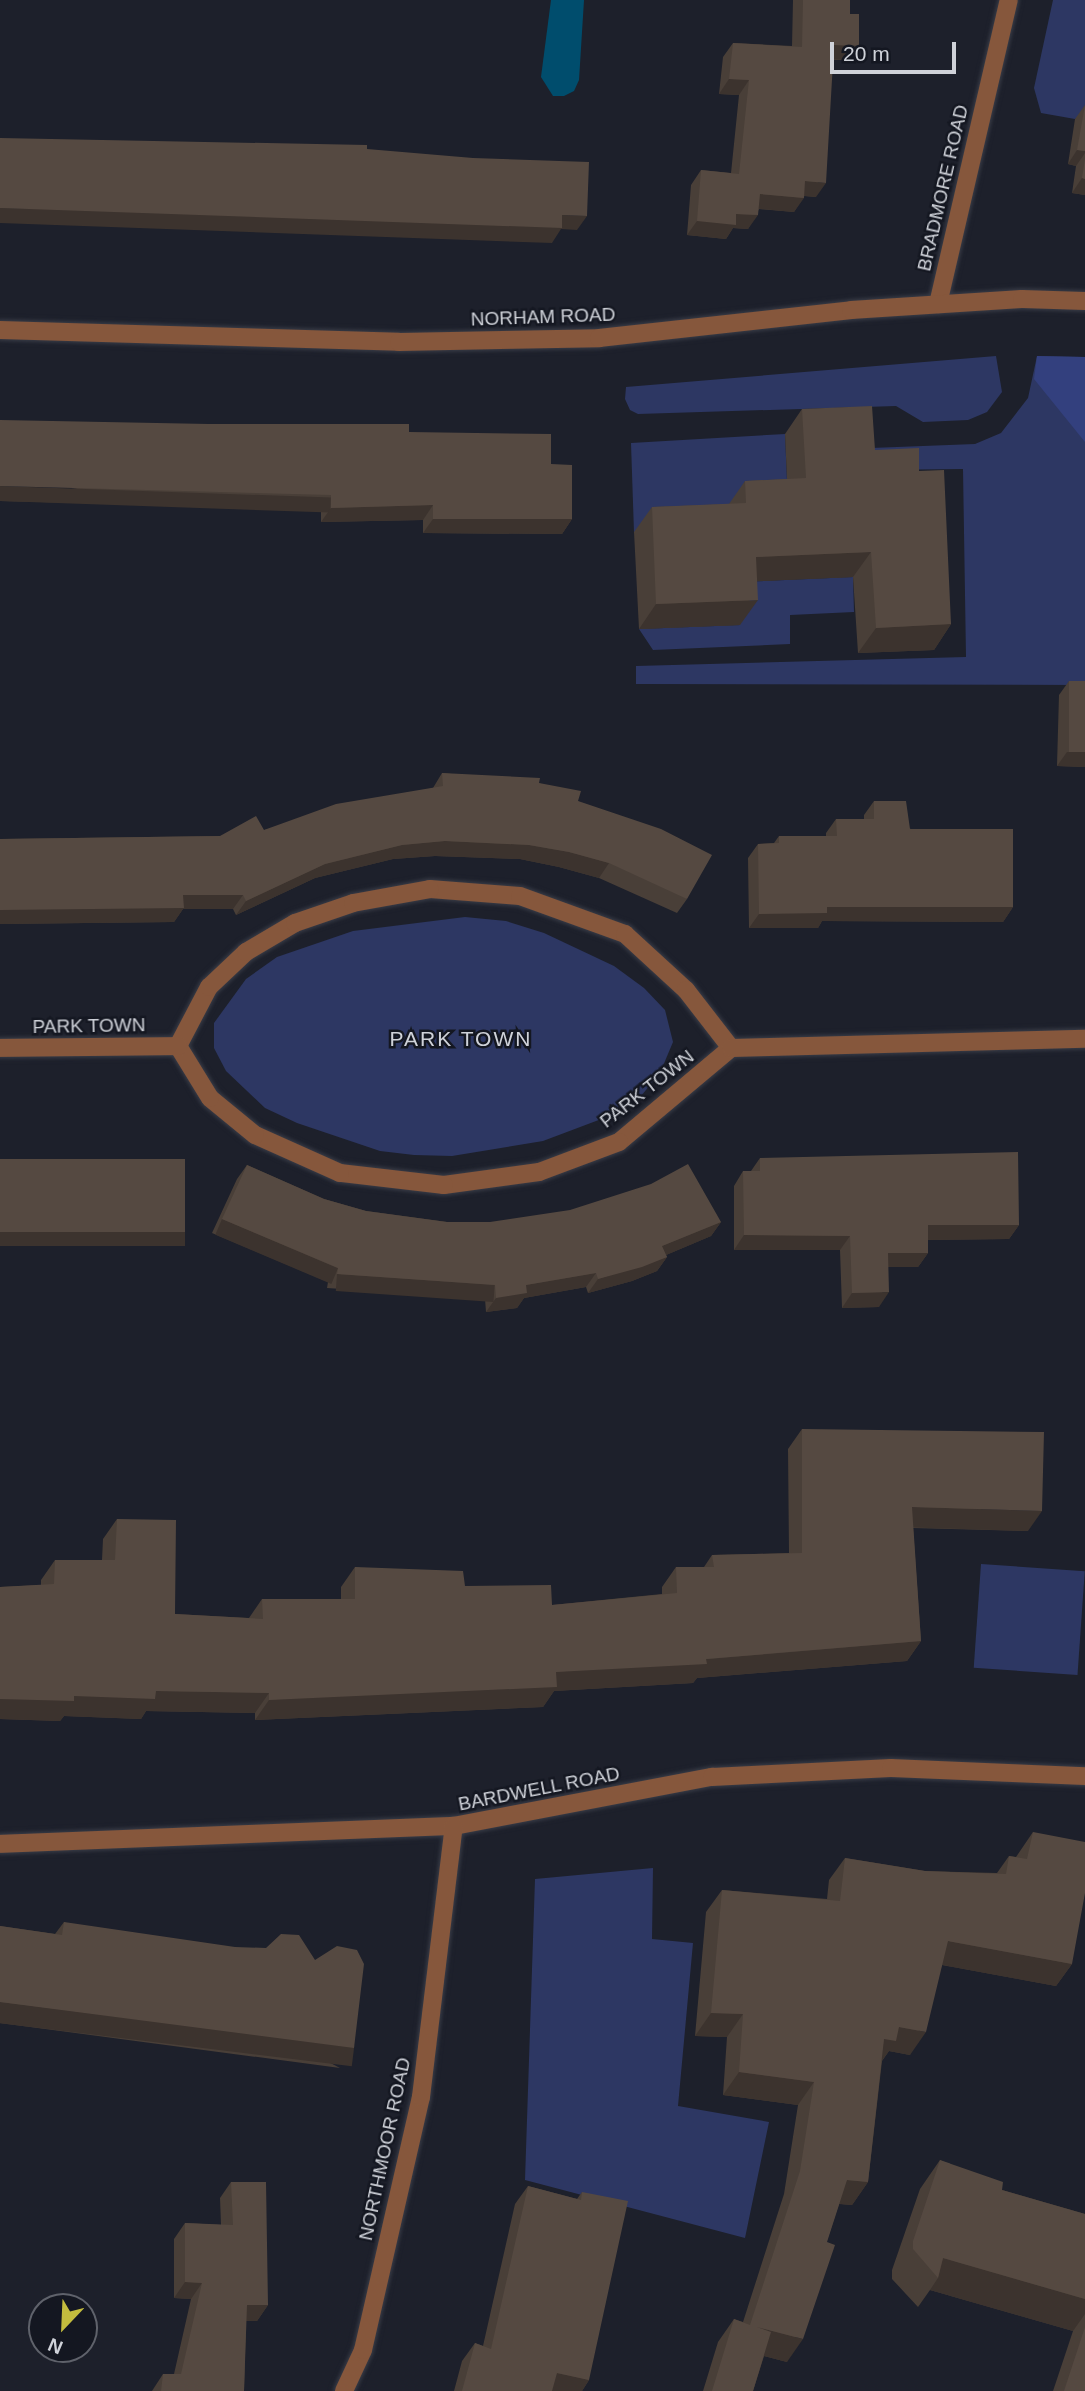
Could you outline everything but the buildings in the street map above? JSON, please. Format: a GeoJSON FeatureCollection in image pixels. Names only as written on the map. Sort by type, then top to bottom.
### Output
{"type":"FeatureCollection","features":[{"type":"Feature","properties":{"kind":"street","name":"BRADMORE ROAD"},"geometry":{"type":"LineString","coordinates":[[938,304],[1009,0]]}},
{"type":"Feature","properties":{"kind":"street","name":"NORHAM ROAD"},"geometry":{"type":"LineString","coordinates":[[0,330],[399,342],[599,338],[938,304],[1022,299],[1085,301]]}},
{"type":"Feature","properties":{"kind":"street"},"geometry":{"type":"LineString","coordinates":[[178,1046],[209,987],[246,952],[295,923],[341,907],[430,889],[520,896],[625,934],[686,990],[731,1048],[1085,1039]]}},
{"type":"Feature","properties":{"kind":"street","name":"PARK TOWN"},"geometry":{"type":"LineString","coordinates":[[0,1048],[178,1046],[209,1098],[255,1135],[340,1173],[444,1185],[539,1172],[619,1142],[731,1048]]}},
{"type":"Feature","properties":{"kind":"street","name":"BARDWELL ROAD"},"geometry":{"type":"LineString","coordinates":[[0,1844],[454,1826],[712,1777],[891,1768],[1085,1776]]}},
{"type":"Feature","properties":{"kind":"street","name":"NORTHMOOR ROAD"},"geometry":{"type":"LineString","coordinates":[[344,2391],[363,2350],[421,2097],[454,1826]]}},
{"type":"Feature","properties":{"kind":"shaded area"},"geometry":{"type":"Polygon","coordinates":[[[551,0],[584,0],[579,80],[574,91],[564,96],[553,96],[541,77],[551,0]]]}},
{"type":"Feature","properties":{"kind":"shaded area"},"geometry":{"type":"Polygon","coordinates":[[[1053,0],[1085,0],[1085,113],[1075,119],[1041,113],[1034,88],[1053,0]]]}},
{"type":"Feature","properties":{"kind":"shaded area"},"geometry":{"type":"Polygon","coordinates":[[[996,356],[1002,392],[987,412],[968,420],[923,422],[896,406],[638,414],[630,410],[625,399],[626,387],[996,356]]]}},
{"type":"Feature","properties":{"kind":"shaded area"},"geometry":{"type":"Polygon","coordinates":[[[1037,356],[1085,357],[1085,685],[636,684],[636,666],[966,657],[963,469],[870,470],[871,448],[975,444],[1001,433],[1028,398],[1037,356]]]}},
{"type":"Feature","properties":{"kind":"shaded area"},"geometry":{"type":"Polygon","coordinates":[[[1037,356],[1085,357],[1085,442],[1034,379],[1037,356]]]}},
{"type":"Feature","properties":{"kind":"shaded area"},"geometry":{"type":"Polygon","coordinates":[[[785,434],[788,504],[728,528],[634,532],[631,443],[785,434]]]}},
{"type":"Feature","properties":{"kind":"shaded area"},"geometry":{"type":"Polygon","coordinates":[[[853,577],[854,612],[790,615],[790,644],[653,650],[639,629],[740,625],[739,582],[853,577]]]}},
{"type":"Feature","properties":{"kind":"shaded area"},"geometry":{"type":"Polygon","coordinates":[[[465,917],[506,921],[544,933],[614,966],[644,988],[665,1010],[673,1042],[660,1073],[641,1096],[612,1115],[543,1141],[452,1156],[414,1155],[380,1151],[297,1123],[265,1108],[226,1071],[214,1048],[214,1023],[246,979],[277,957],[353,931],[465,917]]]}},
{"type":"Feature","properties":{"kind":"shaded area"},"geometry":{"type":"Polygon","coordinates":[[[981,1564],[1085,1571],[1077,1675],[974,1668],[981,1564]]]}},
{"type":"Feature","properties":{"kind":"shaded area"},"geometry":{"type":"Polygon","coordinates":[[[653,1868],[652,1939],[693,1943],[678,2106],[769,2122],[745,2238],[525,2180],[535,1879],[653,1868]]]}},
{"type":"Feature","properties":{"kind":"district","name":"PARK TOWN"},"geometry":{"type":"Point","coordinates":[461,1039]}}]}
